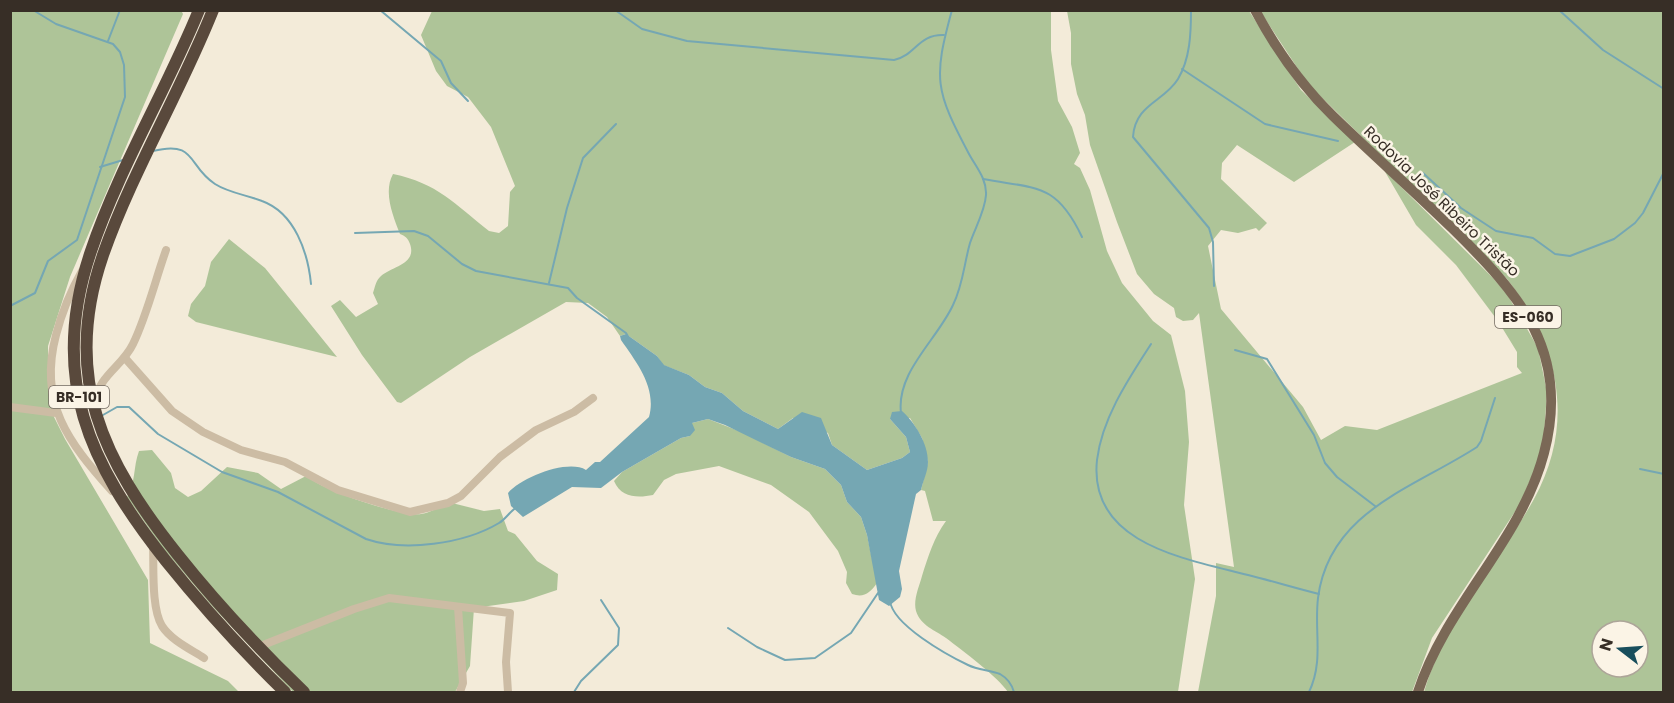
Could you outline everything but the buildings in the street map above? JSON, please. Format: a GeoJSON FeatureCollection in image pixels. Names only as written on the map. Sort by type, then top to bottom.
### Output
{"type":"FeatureCollection","features":[{"type":"Feature","properties":{"kind":"highway","name":"BR-101"},"geometry":{"type":"LineString","coordinates":[[199,10],[111,202],[87,263],[76,320],[77,384],[82,415],[91,442],[118,496],[152,543],[217,622],[285,693]]}},
{"type":"Feature","properties":{"kind":"highway","name":"BR-101"},"geometry":{"type":"LineString","coordinates":[[213,10],[103,257],[90,314],[88,367],[95,413],[114,464],[137,502],[197,579],[258,647],[304,693]]}},
{"type":"Feature","properties":{"kind":"main road","name":"Rodovia José Ribeiro Tristão"},"geometry":{"type":"LineString","coordinates":[[1256,10],[1283,57],[1312,94],[1494,269],[1524,309],[1546,362],[1550,393],[1549,430],[1537,476],[1510,529],[1439,639],[1418,693]]}},
{"type":"Feature","properties":{"kind":"street"},"geometry":{"type":"LineString","coordinates":[[95,413],[97,392],[105,376],[124,358],[140,327],[166,250]]}},
{"type":"Feature","properties":{"kind":"street"},"geometry":{"type":"LineString","coordinates":[[87,263],[65,303],[52,353],[49,378],[56,413],[86,461],[118,496]]}},
{"type":"Feature","properties":{"kind":"street"},"geometry":{"type":"LineString","coordinates":[[124,358],[172,411],[203,432],[242,450],[285,462],[338,490],[410,512],[455,500],[470,490],[500,457],[536,430],[574,412],[593,398]]}},
{"type":"Feature","properties":{"kind":"street"},"geometry":{"type":"LineString","coordinates":[[88,367],[94,374],[105,376]]}},
{"type":"Feature","properties":{"kind":"street"},"geometry":{"type":"LineString","coordinates":[[10,400],[26,409]]}},
{"type":"Feature","properties":{"kind":"street"},"geometry":{"type":"LineString","coordinates":[[10,406],[56,413]]}},
{"type":"Feature","properties":{"kind":"street"},"geometry":{"type":"LineString","coordinates":[[152,543],[155,598],[160,622],[171,636],[204,658]]}},
{"type":"Feature","properties":{"kind":"street"},"geometry":{"type":"LineString","coordinates":[[258,647],[382,599],[407,599],[510,613],[506,653],[508,693]]}},
{"type":"Feature","properties":{"kind":"street"},"geometry":{"type":"LineString","coordinates":[[459,607],[463,682],[460,693]]}},
{"type":"Feature","properties":{"kind":"green space"},"geometry":{"type":"Polygon","coordinates":[[[181,10],[183,14],[70,277],[48,346],[48,390],[54,417],[65,439],[148,580],[150,643],[228,681],[239,692],[11,692],[10,11],[181,10]]]}},
{"type":"Feature","properties":{"kind":"green space"},"geometry":{"type":"Polygon","coordinates":[[[432,11],[1051,11],[1051,50],[1058,101],[1072,127],[1080,153],[1074,164],[1080,168],[1090,190],[1107,251],[1122,283],[1153,321],[1171,335],[1185,391],[1189,442],[1184,505],[1195,579],[1178,692],[1008,692],[980,664],[921,620],[915,607],[917,594],[932,547],[946,521],[933,521],[925,491],[921,490],[928,462],[922,438],[910,418],[890,419],[906,437],[910,452],[902,458],[867,470],[832,445],[828,433],[793,418],[778,429],[743,411],[722,393],[705,387],[689,375],[663,365],[657,356],[626,334],[620,336],[607,317],[588,303],[566,302],[470,357],[401,403],[397,402],[362,355],[331,306],[340,300],[356,317],[378,304],[373,293],[378,280],[403,264],[410,256],[410,244],[406,237],[400,234],[390,204],[389,188],[393,174],[434,189],[489,231],[499,233],[508,226],[510,192],[515,186],[491,127],[468,97],[447,86],[436,71],[421,35],[432,11]]]}},
{"type":"Feature","properties":{"kind":"green space"},"geometry":{"type":"Polygon","coordinates":[[[1067,11],[1249,11],[1301,90],[1355,142],[1294,182],[1237,145],[1222,163],[1221,179],[1267,223],[1259,231],[1256,228],[1238,233],[1221,230],[1208,246],[1221,309],[1303,407],[1321,440],[1345,426],[1377,430],[1522,373],[1517,367],[1517,352],[1498,321],[1456,265],[1416,225],[1384,170],[1507,294],[1538,348],[1547,392],[1543,450],[1520,504],[1432,638],[1412,692],[1198,692],[1216,596],[1216,563],[1234,567],[1199,313],[1193,320],[1183,321],[1176,317],[1174,308],[1154,294],[1137,274],[1090,145],[1085,115],[1077,94],[1071,64],[1071,33],[1067,11]]]}},
{"type":"Feature","properties":{"kind":"green space"},"geometry":{"type":"Polygon","coordinates":[[[1260,11],[1663,11],[1663,692],[1424,692],[1433,666],[1459,616],[1534,499],[1547,470],[1555,442],[1558,413],[1556,385],[1549,358],[1539,331],[1525,304],[1507,279],[1308,84],[1260,11]]]}},
{"type":"Feature","properties":{"kind":"green space"},"geometry":{"type":"Polygon","coordinates":[[[229,239],[265,268],[337,357],[196,322],[188,316],[191,304],[205,286],[211,262],[229,239]]]}},
{"type":"Feature","properties":{"kind":"green space"},"geometry":{"type":"Polygon","coordinates":[[[708,419],[744,433],[791,457],[825,469],[841,485],[847,502],[861,517],[867,535],[877,583],[872,590],[863,595],[852,594],[846,583],[847,572],[838,551],[809,512],[771,485],[719,466],[676,474],[664,480],[653,495],[630,496],[617,487],[614,481],[622,472],[681,438],[690,436],[692,423],[708,419]]]}},
{"type":"Feature","properties":{"kind":"green space"},"geometry":{"type":"Polygon","coordinates":[[[152,450],[171,473],[175,488],[188,497],[201,491],[227,467],[258,473],[281,489],[306,476],[342,494],[374,505],[413,514],[431,511],[448,502],[484,511],[500,509],[508,531],[515,534],[537,561],[558,574],[557,590],[524,601],[474,608],[470,666],[455,692],[293,692],[211,605],[162,547],[127,497],[132,486],[139,451],[152,450]]]}},
{"type":"Feature","properties":{"kind":"water"},"geometry":{"type":"Polygon","coordinates":[[[626,334],[657,356],[664,365],[689,375],[705,387],[722,393],[743,411],[778,429],[802,412],[821,418],[832,445],[867,470],[902,458],[910,452],[906,437],[890,419],[892,412],[902,411],[920,434],[926,448],[928,462],[921,490],[916,494],[899,571],[902,589],[900,597],[889,606],[879,600],[867,535],[861,517],[847,502],[841,485],[825,469],[791,457],[708,419],[692,423],[695,430],[690,436],[681,438],[622,472],[601,488],[572,487],[523,517],[511,506],[508,493],[524,481],[557,468],[578,467],[586,470],[595,462],[600,462],[649,417],[651,406],[648,386],[639,367],[621,340],[620,336],[626,334]]]}},
{"type":"Feature","properties":{"kind":"waterway"},"geometry":{"type":"LineString","coordinates":[[10,306],[35,293],[48,261],[77,240],[125,97],[124,65],[120,52],[113,44],[56,24],[33,10]]}},
{"type":"Feature","properties":{"kind":"waterway"},"geometry":{"type":"LineString","coordinates":[[108,41],[120,10]]}},
{"type":"Feature","properties":{"kind":"waterway"},"geometry":{"type":"LineString","coordinates":[[380,10],[441,61],[451,83],[468,101]]}},
{"type":"Feature","properties":{"kind":"waterway"},"geometry":{"type":"LineString","coordinates":[[615,10],[642,29],[687,41],[894,60],[907,54],[928,38],[944,35]]}},
{"type":"Feature","properties":{"kind":"waterway"},"geometry":{"type":"LineString","coordinates":[[901,413],[901,398],[911,370],[946,318],[956,297],[970,243],[982,213],[986,195],[983,178],[949,114],[941,84],[942,53],[952,10]]}},
{"type":"Feature","properties":{"kind":"waterway"},"geometry":{"type":"LineString","coordinates":[[1191,10],[1189,46],[1182,71],[1172,87],[1144,110],[1135,126],[1133,137],[1209,228],[1213,242],[1214,286]]}},
{"type":"Feature","properties":{"kind":"waterway"},"geometry":{"type":"LineString","coordinates":[[1559,10],[1603,50],[1664,89]]}},
{"type":"Feature","properties":{"kind":"waterway"},"geometry":{"type":"LineString","coordinates":[[1182,69],[1265,124],[1338,141]]}},
{"type":"Feature","properties":{"kind":"waterway"},"geometry":{"type":"LineString","coordinates":[[549,283],[567,208],[583,158],[616,124]]}},
{"type":"Feature","properties":{"kind":"waterway"},"geometry":{"type":"LineString","coordinates":[[153,151],[177,149],[185,152],[215,184],[226,190],[262,201],[283,215],[298,235],[303,247],[311,284]]}},
{"type":"Feature","properties":{"kind":"waterway"},"geometry":{"type":"LineString","coordinates":[[100,167],[123,160]]}},
{"type":"Feature","properties":{"kind":"waterway"},"geometry":{"type":"LineString","coordinates":[[1423,173],[1461,208],[1496,231],[1533,238],[1555,254],[1570,256],[1614,239],[1635,223],[1643,213],[1664,172]]}},
{"type":"Feature","properties":{"kind":"waterway"},"geometry":{"type":"LineString","coordinates":[[983,179],[1043,191],[1063,206],[1082,237]]}},
{"type":"Feature","properties":{"kind":"waterway"},"geometry":{"type":"LineString","coordinates":[[355,233],[414,231],[428,236],[462,264],[476,271],[568,288],[577,298],[626,333],[630,340]]}},
{"type":"Feature","properties":{"kind":"waterway"},"geometry":{"type":"LineString","coordinates":[[1151,344],[1110,414],[1100,444],[1097,460],[1098,488],[1108,511],[1124,529],[1146,543],[1171,554],[1319,594]]}},
{"type":"Feature","properties":{"kind":"waterway"},"geometry":{"type":"LineString","coordinates":[[1235,350],[1267,359],[1314,435],[1325,463],[1337,477],[1375,506]]}},
{"type":"Feature","properties":{"kind":"waterway"},"geometry":{"type":"LineString","coordinates":[[1309,692],[1316,669],[1318,598],[1325,568],[1339,543],[1378,505],[1477,447],[1495,398]]}},
{"type":"Feature","properties":{"kind":"waterway"},"geometry":{"type":"LineString","coordinates":[[103,415],[117,407],[129,407],[158,434],[222,472],[278,492],[366,539],[381,543],[416,545],[452,541],[499,523],[517,507]]}},
{"type":"Feature","properties":{"kind":"waterway"},"geometry":{"type":"LineString","coordinates":[[1640,469],[1664,474]]}},
{"type":"Feature","properties":{"kind":"waterway"},"geometry":{"type":"LineString","coordinates":[[728,628],[757,647],[785,660],[815,658],[851,633],[878,593]]}},
{"type":"Feature","properties":{"kind":"waterway"},"geometry":{"type":"LineString","coordinates":[[574,692],[581,681],[618,645],[619,628],[601,600]]}},
{"type":"Feature","properties":{"kind":"waterway"},"geometry":{"type":"LineString","coordinates":[[890,601],[900,620],[922,638],[968,665],[1000,674],[1009,682],[1014,692]]}}]}
